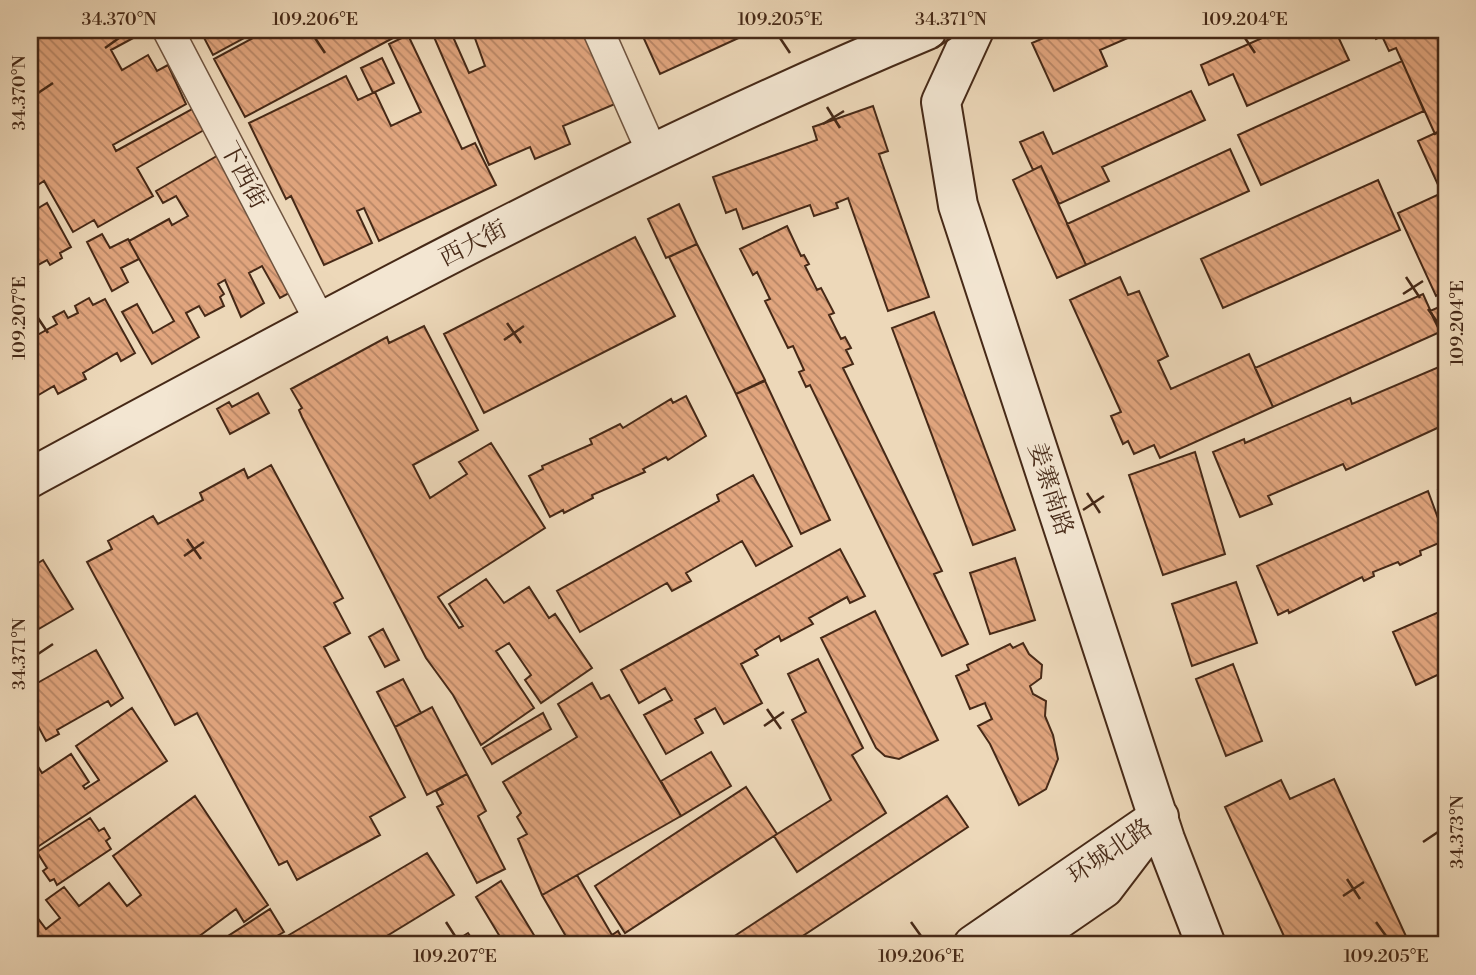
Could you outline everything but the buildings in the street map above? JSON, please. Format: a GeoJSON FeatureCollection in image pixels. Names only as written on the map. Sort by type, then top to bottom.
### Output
{"type":"FeatureCollection","features":[{"type":"Feature","properties":{"kind":"main road","name":"西大街"},"geometry":{"type":"LineString","coordinates":[[30,478],[320,321],[652,152],[927,30]]}},
{"type":"Feature","properties":{"kind":"main road","name":"姜寨南路"},"geometry":{"type":"LineString","coordinates":[[974,30],[941,102],[958,205],[1159,817],[1206,945]]}},
{"type":"Feature","properties":{"kind":"main road","name":"环城北路"},"geometry":{"type":"LineString","coordinates":[[973,945],[1159,817]]}},
{"type":"Feature","properties":{"kind":"main road","name":"环城北路"},"geometry":{"type":"LineString","coordinates":[[1020,945],[1104,888],[1159,817]]}},
{"type":"Feature","properties":{"kind":"street","name":"下西街"},"geometry":{"type":"LineString","coordinates":[[168,30],[320,321]]}},
{"type":"Feature","properties":{"kind":"street"},"geometry":{"type":"LineString","coordinates":[[598,30],[652,152]]}}]}
